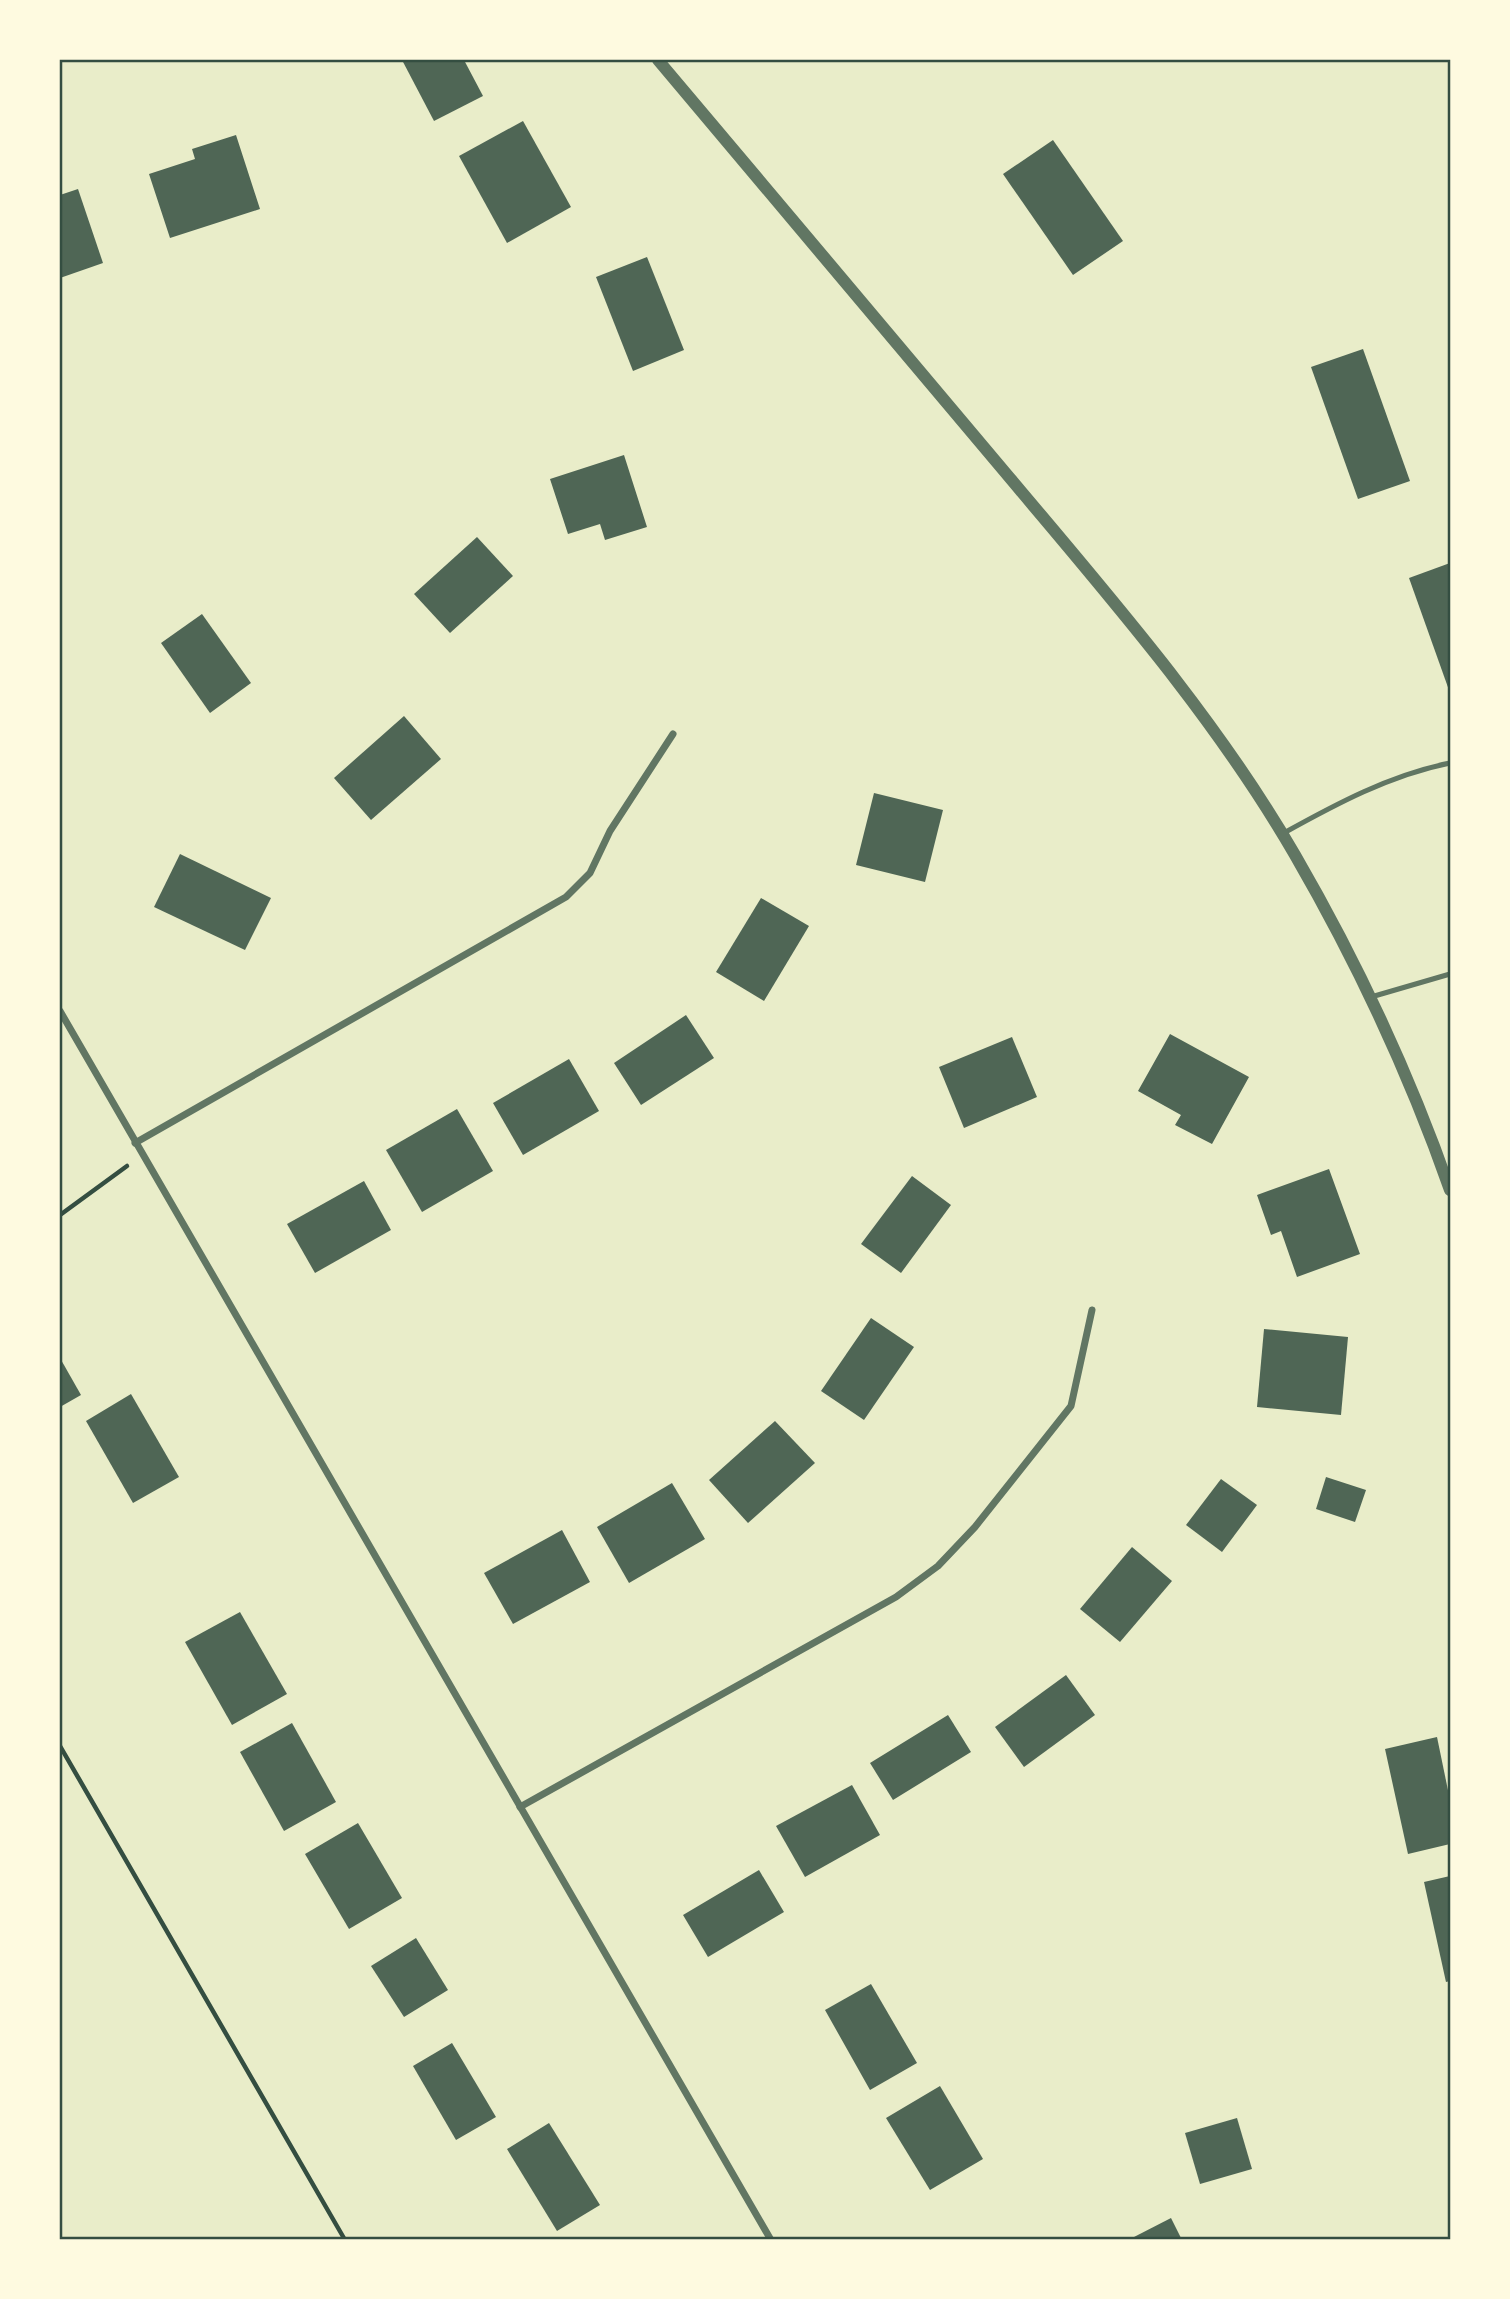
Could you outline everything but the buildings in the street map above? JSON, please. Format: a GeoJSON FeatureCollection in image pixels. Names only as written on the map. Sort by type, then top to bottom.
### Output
{"type":"FeatureCollection","features":[{"type":"Feature","properties":{"kind":"street"},"geometry":{"type":"LineString","coordinates":[[657,60],[1146,640],[1237,764],[1282,834],[1371,996],[1421,1108],[1451,1190]]}},
{"type":"Feature","properties":{"kind":"street"},"geometry":{"type":"LineString","coordinates":[[135,1143],[566,897],[590,873],[610,831],[673,734]]}},
{"type":"Feature","properties":{"kind":"street"},"geometry":{"type":"LineString","coordinates":[[60,1011],[771,2239]]}},
{"type":"Feature","properties":{"kind":"street"},"geometry":{"type":"LineString","coordinates":[[520,1807],[896,1597],[938,1566],[975,1527],[1071,1406],[1092,1310]]}},
{"type":"Feature","properties":{"kind":"lane"},"geometry":{"type":"LineString","coordinates":[[1282,834],[1341,801],[1419,769],[1451,763]]}},
{"type":"Feature","properties":{"kind":"lane"},"geometry":{"type":"LineString","coordinates":[[1371,996],[1451,974]]}},
{"type":"Feature","properties":{"kind":"path"},"geometry":{"type":"LineString","coordinates":[[60,1215],[108,1178],[143,1156]]}},
{"type":"Feature","properties":{"kind":"path"},"geometry":{"type":"LineString","coordinates":[[60,1746],[345,2239]]}}]}
